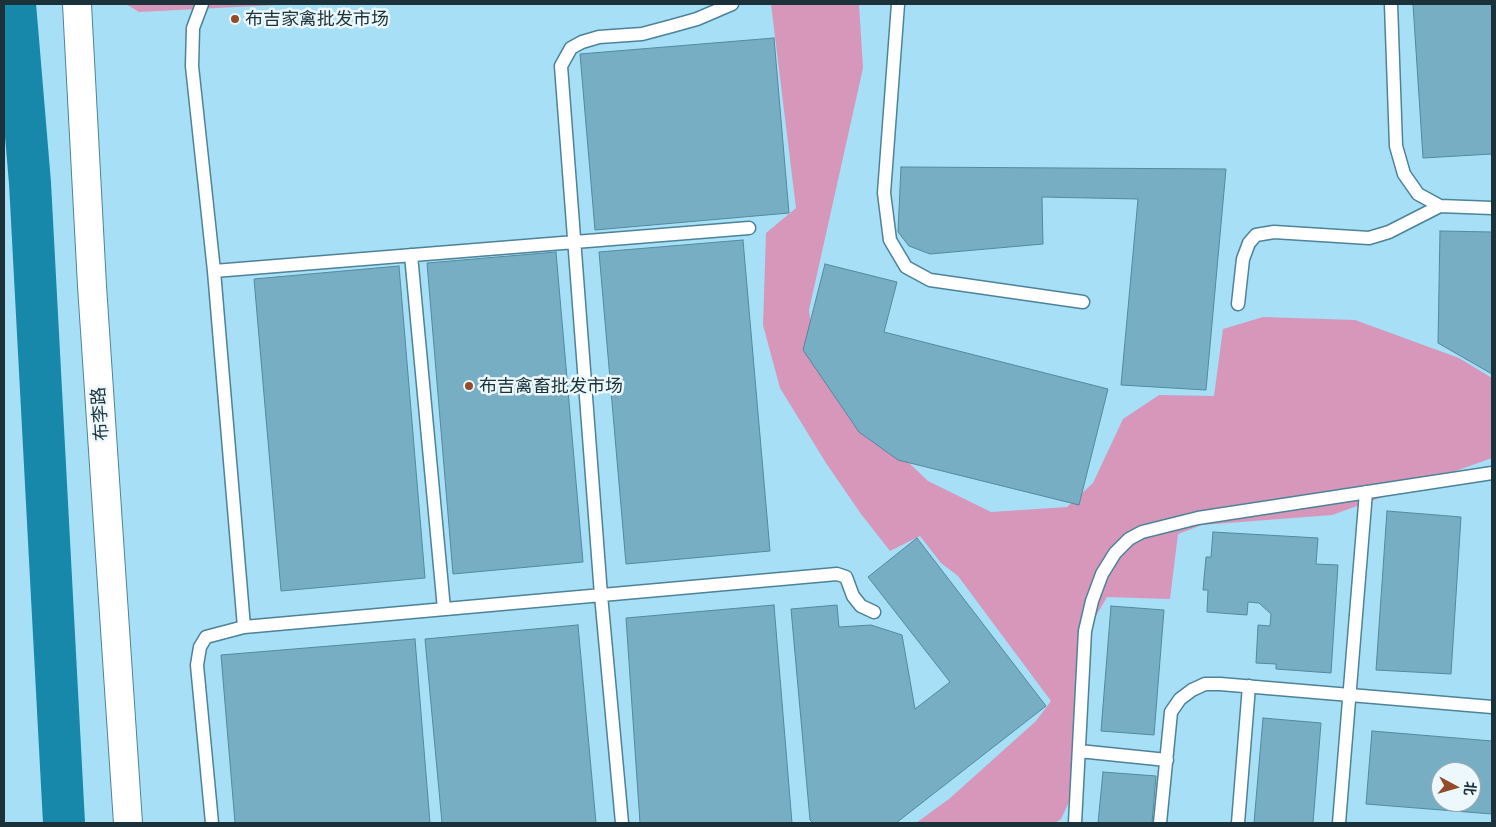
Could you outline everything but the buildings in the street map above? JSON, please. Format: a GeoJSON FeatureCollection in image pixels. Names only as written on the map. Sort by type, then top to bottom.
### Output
{"type":"FeatureCollection","features":[{"type":"Feature","properties":{"kind":"main road","name":"布李路"},"geometry":{"type":"LineString","coordinates":[[77,4],[92,286],[128,823]]}},
{"type":"Feature","properties":{"kind":"lane"},"geometry":{"type":"LineString","coordinates":[[202,4],[194,28],[192,66],[214,270],[244,627]]}},
{"type":"Feature","properties":{"kind":"lane"},"geometry":{"type":"LineString","coordinates":[[622,823],[602,595],[561,66],[571,48],[582,42],[599,37],[642,34],[697,19],[732,4]]}},
{"type":"Feature","properties":{"kind":"lane"},"geometry":{"type":"LineString","coordinates":[[898,4],[884,193],[890,240],[906,267],[930,280],[1083,302]]}},
{"type":"Feature","properties":{"kind":"lane"},"geometry":{"type":"LineString","coordinates":[[1391,4],[1396,146],[1404,174],[1418,194],[1440,206],[1492,208]]}},
{"type":"Feature","properties":{"kind":"lane"},"geometry":{"type":"LineString","coordinates":[[1238,304],[1244,259],[1249,244],[1256,235],[1274,232],[1369,238],[1389,232],[1440,206]]}},
{"type":"Feature","properties":{"kind":"lane"},"geometry":{"type":"LineString","coordinates":[[214,270],[749,228]]}},
{"type":"Feature","properties":{"kind":"lane"},"geometry":{"type":"LineString","coordinates":[[411,255],[444,609]]}},
{"type":"Feature","properties":{"kind":"lane"},"geometry":{"type":"LineString","coordinates":[[1075,823],[1085,631],[1092,602],[1102,574],[1114,553],[1129,539],[1142,532],[1198,518],[1492,472]]}},
{"type":"Feature","properties":{"kind":"lane"},"geometry":{"type":"LineString","coordinates":[[1339,823],[1366,492]]}},
{"type":"Feature","properties":{"kind":"lane"},"geometry":{"type":"LineString","coordinates":[[212,823],[197,665],[200,647],[206,637],[244,627],[837,574],[846,578],[853,596],[861,606],[874,612]]}},
{"type":"Feature","properties":{"kind":"lane"},"geometry":{"type":"LineString","coordinates":[[1160,823],[1171,712],[1180,699],[1192,690],[1205,684],[1249,686],[1492,707]]}},
{"type":"Feature","properties":{"kind":"lane"},"geometry":{"type":"LineString","coordinates":[[1238,823],[1249,686]]}},
{"type":"Feature","properties":{"kind":"lane"},"geometry":{"type":"LineString","coordinates":[[1079,751],[1167,760]]}},
{"type":"Feature","properties":{"kind":"shaded area"},"geometry":{"type":"Polygon","coordinates":[[[126,4],[295,4],[139,12],[126,4]]]}},
{"type":"Feature","properties":{"kind":"shaded area"},"geometry":{"type":"Polygon","coordinates":[[[771,4],[859,4],[863,68],[809,310],[815,358],[866,422],[928,481],[991,512],[1067,507],[1093,483],[1123,419],[1159,395],[1214,396],[1223,329],[1263,317],[1355,320],[1459,358],[1492,378],[1492,458],[1332,515],[1202,525],[1178,534],[1170,599],[1107,597],[1093,621],[1082,774],[1061,819],[1055,823],[916,823],[949,799],[1036,721],[1051,701],[958,576],[941,563],[920,536],[890,551],[861,514],[826,463],[780,388],[763,325],[766,233],[796,208],[771,4]]]}},
{"type":"Feature","properties":{"kind":"waterway"},"geometry":{"type":"LineString","coordinates":[[15,4],[30,183],[64,823]]}},
{"type":"Feature","properties":{"kind":"place","name":"布吉家禽批发市场"},"geometry":{"type":"Point","coordinates":[235,19]}},
{"type":"Feature","properties":{"kind":"place","name":"布吉禽畜批发市场"},"geometry":{"type":"Point","coordinates":[469,386]}}]}
